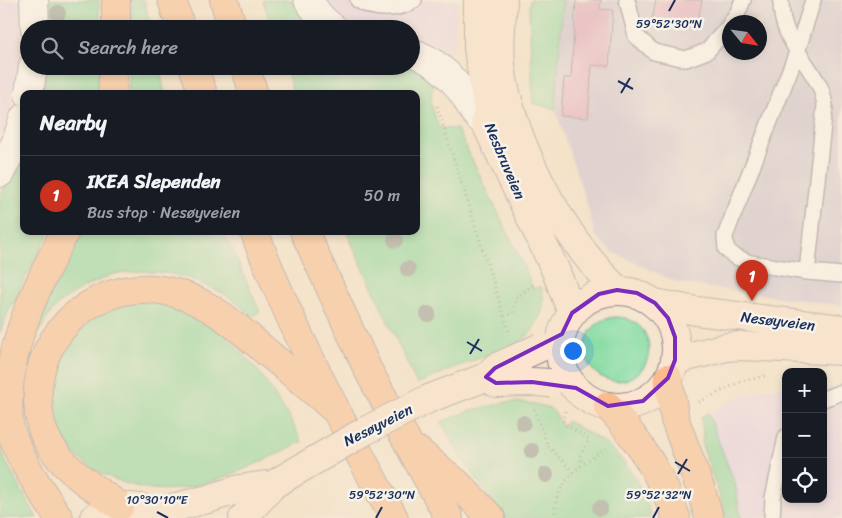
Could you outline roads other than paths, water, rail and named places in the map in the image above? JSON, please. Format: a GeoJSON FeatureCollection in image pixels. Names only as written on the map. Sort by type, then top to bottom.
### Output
{"type":"FeatureCollection","features":[{"type":"Feature","properties":{"kind":"highway"},"geometry":{"type":"LineString","coordinates":[[116,0],[116,20]]}},
{"type":"Feature","properties":{"kind":"highway"},"geometry":{"type":"LineString","coordinates":[[172,0],[178,20]]}},
{"type":"Feature","properties":{"kind":"highway"},"geometry":{"type":"LineString","coordinates":[[224,0],[230,20]]}},
{"type":"Feature","properties":{"kind":"highway"},"geometry":{"type":"LineString","coordinates":[[112,90],[113,75]]}},
{"type":"Feature","properties":{"kind":"highway"},"geometry":{"type":"LineString","coordinates":[[196,75],[202,90]]}},
{"type":"Feature","properties":{"kind":"highway"},"geometry":{"type":"LineString","coordinates":[[248,75],[253,90]]}},
{"type":"Feature","properties":{"kind":"highway"},"geometry":{"type":"LineString","coordinates":[[59,518],[32,475],[10,428],[6,393],[12,345],[20,321],[64,235]]}},
{"type":"Feature","properties":{"kind":"highway"},"geometry":{"type":"LineString","coordinates":[[256,235],[300,338],[333,408],[394,518]]}},
{"type":"Feature","properties":{"kind":"highway"},"geometry":{"type":"LineString","coordinates":[[306,235],[368,370],[449,518]]}},
{"type":"Feature","properties":{"kind":"highway"},"geometry":{"type":"LineString","coordinates":[[120,506],[80,478],[57,456],[45,437],[39,419],[39,373],[56,335],[71,317],[109,294],[132,289],[153,289],[175,293],[196,301],[240,329],[333,408]]}},
{"type":"Feature","properties":{"kind":"highway"},"geometry":{"type":"LineString","coordinates":[[672,369],[675,420],[701,490],[709,518]]}},
{"type":"Feature","properties":{"kind":"highway"},"geometry":{"type":"LineString","coordinates":[[608,406],[647,455],[667,493],[676,518]]}},
{"type":"Feature","properties":{"kind":"highway"},"geometry":{"type":"LineString","coordinates":[[406,441],[457,483],[491,518]]}},
{"type":"Feature","properties":{"kind":"street"},"geometry":{"type":"LineString","coordinates":[[34,0],[35,20]]}},
{"type":"Feature","properties":{"kind":"street"},"geometry":{"type":"LineString","coordinates":[[308,0],[323,20]]}},
{"type":"Feature","properties":{"kind":"street","name":"Nesbruveien"},"geometry":{"type":"LineString","coordinates":[[478,0],[478,48],[488,112],[485,122],[558,276],[558,332]]}},
{"type":"Feature","properties":{"kind":"street","name":"Nesbruveien"},"geometry":{"type":"LineString","coordinates":[[503,0],[502,70],[514,121],[533,166],[556,212],[596,269],[617,290]]}},
{"type":"Feature","properties":{"kind":"street"},"geometry":{"type":"LineString","coordinates":[[420,56],[434,62],[448,74],[465,96],[478,118],[485,122]]}},
{"type":"Feature","properties":{"kind":"street"},"geometry":{"type":"LineString","coordinates":[[30,90],[32,75]]}},
{"type":"Feature","properties":{"kind":"street"},"geometry":{"type":"LineString","coordinates":[[0,173],[20,130]]}},
{"type":"Feature","properties":{"kind":"street"},"geometry":{"type":"LineString","coordinates":[[486,376],[496,383],[532,382],[556,395],[590,399],[608,406],[626,406],[643,401],[658,392],[672,369],[676,337],[668,318],[655,303],[637,294],[617,290],[599,294],[583,303],[558,332],[562,363],[568,376],[556,395]]}},
{"type":"Feature","properties":{"kind":"street","name":"Nesøyveien"},"geometry":{"type":"LineString","coordinates":[[655,303],[696,312],[842,329]]}},
{"type":"Feature","properties":{"kind":"street","name":"Nesøyveien"},"geometry":{"type":"LineString","coordinates":[[243,518],[274,484],[335,447],[428,399],[486,376],[495,368],[558,332]]}},
{"type":"Feature","properties":{"kind":"street","name":"Nesøyveien"},"geometry":{"type":"LineString","coordinates":[[672,369],[726,347],[842,351]]}},
{"type":"Feature","properties":{"kind":"street","name":"Nesøyveien"},"geometry":{"type":"LineString","coordinates":[[154,515],[239,489],[274,484]]}},
{"type":"Feature","properties":{"kind":"street"},"geometry":{"type":"LineString","coordinates":[[94,518],[107,509],[120,506],[136,507],[154,515]]}},
{"type":"Feature","properties":{"kind":"lane"},"geometry":{"type":"LineString","coordinates":[[358,0],[376,8],[403,6],[414,0]]}},
{"type":"Feature","properties":{"kind":"lane"},"geometry":{"type":"LineString","coordinates":[[627,0],[636,36],[654,52],[686,59],[707,52],[722,34]]}},
{"type":"Feature","properties":{"kind":"lane"},"geometry":{"type":"LineString","coordinates":[[737,15],[743,0]]}},
{"type":"Feature","properties":{"kind":"lane"},"geometry":{"type":"LineString","coordinates":[[780,0],[783,21],[788,37],[821,88],[825,106],[807,272]]}},
{"type":"Feature","properties":{"kind":"lane"},"geometry":{"type":"LineString","coordinates":[[813,0],[797,52],[725,236],[726,249],[734,256],[750,263],[807,272],[842,275]]}},
{"type":"Feature","properties":{"kind":"lane"},"geometry":{"type":"LineString","coordinates":[[827,398],[842,392]]}},
{"type":"Feature","properties":{"kind":"lane"},"geometry":{"type":"LineString","coordinates":[[772,518],[773,498],[782,456]]}},
{"type":"Feature","properties":{"kind":"place","name":"IKEA Slependen"},"geometry":{"type":"Point","coordinates":[752,301]}}]}
